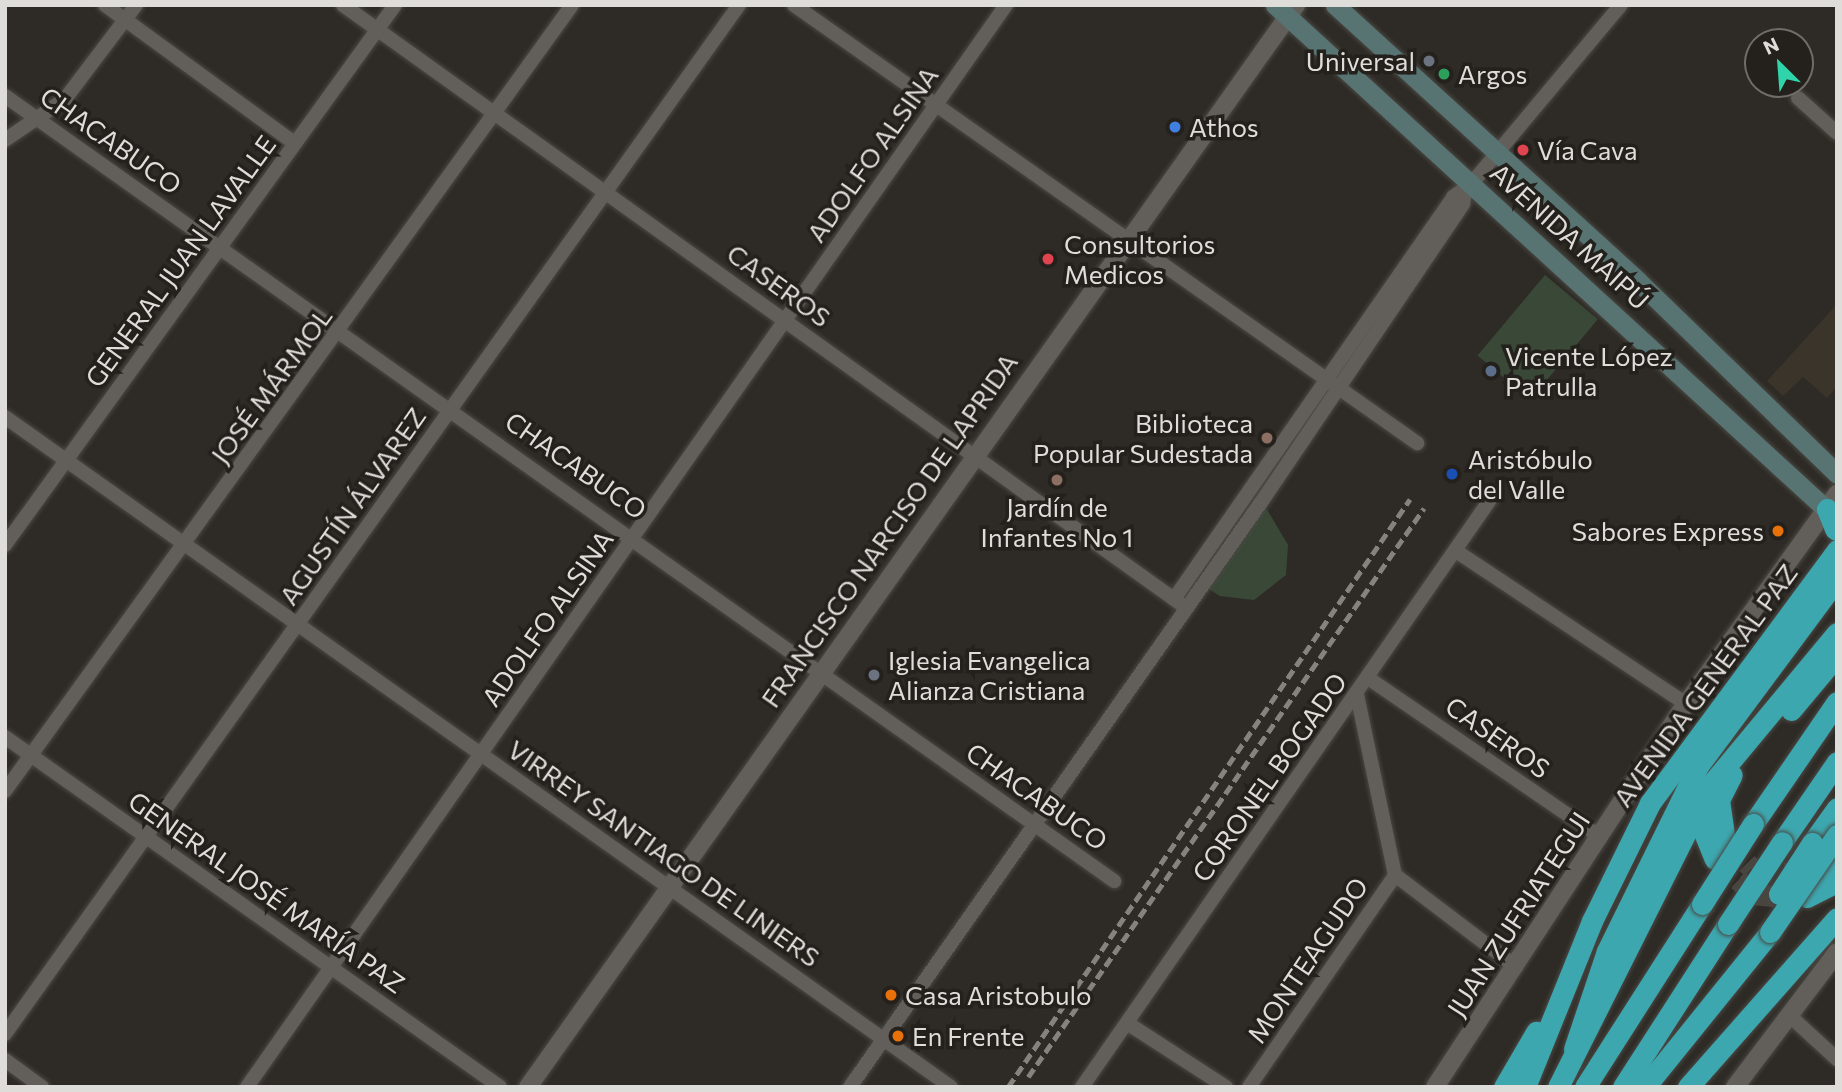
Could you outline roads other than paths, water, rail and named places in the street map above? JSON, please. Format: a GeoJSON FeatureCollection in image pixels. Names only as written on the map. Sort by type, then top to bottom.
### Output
{"type":"FeatureCollection","features":[{"type":"Feature","properties":{"kind":"highway","name":"AVENIDA GENERAL PAZ"},"geometry":{"type":"LineString","coordinates":[[1525,1087],[1577,956],[1650,803],[1787,632],[1834,520]]}},
{"type":"Feature","properties":{"kind":"highway"},"geometry":{"type":"LineString","coordinates":[[1574,1049],[1589,995],[1667,822],[1720,733],[1787,632],[1837,579]]}},
{"type":"Feature","properties":{"kind":"highway"},"geometry":{"type":"LineString","coordinates":[[1558,1087],[1574,1049],[1709,787],[1837,632]]}},
{"type":"Feature","properties":{"kind":"highway"},"geometry":{"type":"LineString","coordinates":[[1709,787],[1703,830],[1720,850],[1718,824],[1723,788],[1837,655]]}},
{"type":"Feature","properties":{"kind":"highway"},"geometry":{"type":"LineString","coordinates":[[1585,1087],[1753,824],[1837,702]]}},
{"type":"Feature","properties":{"kind":"highway"},"geometry":{"type":"LineString","coordinates":[[1623,1087],[1837,762]]}},
{"type":"Feature","properties":{"kind":"highway"},"geometry":{"type":"LineString","coordinates":[[1763,930],[1812,843],[1837,808]]}},
{"type":"Feature","properties":{"kind":"highway"},"geometry":{"type":"LineString","coordinates":[[1645,1087],[1700,1021],[1763,930],[1837,835]]}},
{"type":"Feature","properties":{"kind":"highway"},"geometry":{"type":"LineString","coordinates":[[1807,897],[1832,870]]}},
{"type":"Feature","properties":{"kind":"highway"},"geometry":{"type":"LineString","coordinates":[[1689,1086],[1837,918]]}},
{"type":"Feature","properties":{"kind":"highway"},"geometry":{"type":"LineString","coordinates":[[1504,1087],[1577,956]]}},
{"type":"Feature","properties":{"kind":"main road","name":"AVENIDA MAIPÚ"},"geometry":{"type":"LineString","coordinates":[[1335,5],[1498,152],[1837,474]]}},
{"type":"Feature","properties":{"kind":"main road","name":"AVENIDA MAIPÚ"},"geometry":{"type":"LineString","coordinates":[[1285,8],[1468,187],[1834,520]]}},
{"type":"Feature","properties":{"kind":"street"},"geometry":{"type":"LineString","coordinates":[[105,5],[294,143]]}},
{"type":"Feature","properties":{"kind":"street"},"geometry":{"type":"LineString","coordinates":[[5,140],[65,99],[136,5]]}},
{"type":"Feature","properties":{"kind":"street","name":"CASEROS"},"geometry":{"type":"LineString","coordinates":[[343,5],[974,453],[1180,603]]}},
{"type":"Feature","properties":{"kind":"street","name":"GENERAL JUAN LAVALLE"},"geometry":{"type":"LineString","coordinates":[[5,545],[395,5]]}},
{"type":"Feature","properties":{"kind":"street","name":"JOSÉ MÁRMOL"},"geometry":{"type":"LineString","coordinates":[[5,791],[341,330],[572,5]]}},
{"type":"Feature","properties":{"kind":"street","name":"AGUSTÍN ÁLVAREZ"},"geometry":{"type":"LineString","coordinates":[[5,1034],[300,623],[604,190],[739,5]]}},
{"type":"Feature","properties":{"kind":"street"},"geometry":{"type":"LineString","coordinates":[[794,5],[934,107],[1417,443]]}},
{"type":"Feature","properties":{"kind":"street","name":"ADOLFO ALSINA"},"geometry":{"type":"LineString","coordinates":[[247,1087],[1006,5]]}},
{"type":"Feature","properties":{"kind":"street"},"geometry":{"type":"LineString","coordinates":[[849,1087],[1034,823],[1331,382],[1463,204],[1468,187],[1621,5]]}},
{"type":"Feature","properties":{"kind":"street","name":"FRANCISCO NARCISO DE LAPRIDA"},"geometry":{"type":"LineString","coordinates":[[528,1087],[1126,240],[1285,8]]}},
{"type":"Feature","properties":{"kind":"street","name":"CHACABUCO"},"geometry":{"type":"LineString","coordinates":[[5,96],[635,536],[821,673],[1114,881]]}},
{"type":"Feature","properties":{"kind":"street"},"geometry":{"type":"LineString","coordinates":[[1798,98],[1837,133]]}},
{"type":"Feature","properties":{"kind":"street","name":"VIRREY SANTIAGO DE LINIERS"},"geometry":{"type":"LineString","coordinates":[[5,417],[300,623],[951,1087]]}},
{"type":"Feature","properties":{"kind":"street","name":"CORONEL BOGADO"},"geometry":{"type":"LineString","coordinates":[[1082,1087],[1457,551],[1494,494]]}},
{"type":"Feature","properties":{"kind":"street","name":"JUAN ZUFRIATEGUI"},"geometry":{"type":"LineString","coordinates":[[1435,1087],[1686,704],[1834,520]]}},
{"type":"Feature","properties":{"kind":"street"},"geometry":{"type":"LineString","coordinates":[[1457,551],[1686,704]]}},
{"type":"Feature","properties":{"kind":"street","name":"CASEROS"},"geometry":{"type":"LineString","coordinates":[[1368,678],[1600,837]]}},
{"type":"Feature","properties":{"kind":"street","name":"MONTEAGUDO"},"geometry":{"type":"LineString","coordinates":[[1249,1087],[1395,875],[1357,694]]}},
{"type":"Feature","properties":{"kind":"street","name":"GENERAL JOSÉ MARÍA PAZ"},"geometry":{"type":"LineString","coordinates":[[5,737],[500,1087]]}},
{"type":"Feature","properties":{"kind":"street"},"geometry":{"type":"LineString","coordinates":[[1395,875],[1516,967]]}},
{"type":"Feature","properties":{"kind":"street"},"geometry":{"type":"LineString","coordinates":[[1735,1087],[1837,952]]}},
{"type":"Feature","properties":{"kind":"street"},"geometry":{"type":"LineString","coordinates":[[1790,1016],[1837,1059]]}},
{"type":"Feature","properties":{"kind":"street"},"geometry":{"type":"LineString","coordinates":[[1127,1023],[1226,1087]]}},
{"type":"Feature","properties":{"kind":"street"},"geometry":{"type":"LineString","coordinates":[[5,1060],[42,1087]]}},
{"type":"Feature","properties":{"kind":"tunnel"},"geometry":{"type":"LineString","coordinates":[[1725,841],[1752,868],[1804,876]]}},
{"type":"Feature","properties":{"kind":"tunnel"},"geometry":{"type":"LineString","coordinates":[[1715,859],[1754,894],[1798,899]]}},
{"type":"Feature","properties":{"kind":"railway"},"geometry":{"type":"LineString","coordinates":[[1008,1087],[1410,499]]}},
{"type":"Feature","properties":{"kind":"railway"},"geometry":{"type":"LineString","coordinates":[[1028,1077],[1424,508]]}},
{"type":"Feature","properties":{"kind":"place","name":"Universal"},"geometry":{"type":"Point","coordinates":[1429,61]}},
{"type":"Feature","properties":{"kind":"place","name":"Argos"},"geometry":{"type":"Point","coordinates":[1444,74]}},
{"type":"Feature","properties":{"kind":"place","name":"Athos"},"geometry":{"type":"Point","coordinates":[1175,127]}},
{"type":"Feature","properties":{"kind":"place","name":"Vía Cava"},"geometry":{"type":"Point","coordinates":[1523,150]}},
{"type":"Feature","properties":{"kind":"place","name":"Consultorios Medicos"},"geometry":{"type":"Point","coordinates":[1048,259]}},
{"type":"Feature","properties":{"kind":"place","name":"Vicente López Patrulla"},"geometry":{"type":"Point","coordinates":[1491,371]}},
{"type":"Feature","properties":{"kind":"place","name":"Biblioteca Popular Sudestada"},"geometry":{"type":"Point","coordinates":[1267,438]}},
{"type":"Feature","properties":{"kind":"place","name":"Aristóbulo del Valle"},"geometry":{"type":"Point","coordinates":[1452,474]}},
{"type":"Feature","properties":{"kind":"place","name":"Jardín de Infantes No 1"},"geometry":{"type":"Point","coordinates":[1057,480]}},
{"type":"Feature","properties":{"kind":"place","name":"Sabores Express"},"geometry":{"type":"Point","coordinates":[1778,531]}},
{"type":"Feature","properties":{"kind":"place","name":"Iglesia Evangelica Alianza Cristiana"},"geometry":{"type":"Point","coordinates":[874,675]}},
{"type":"Feature","properties":{"kind":"place","name":"Casa Aristobulo"},"geometry":{"type":"Point","coordinates":[891,995]}},
{"type":"Feature","properties":{"kind":"place","name":"En Frente"},"geometry":{"type":"Point","coordinates":[898,1036]}}]}
